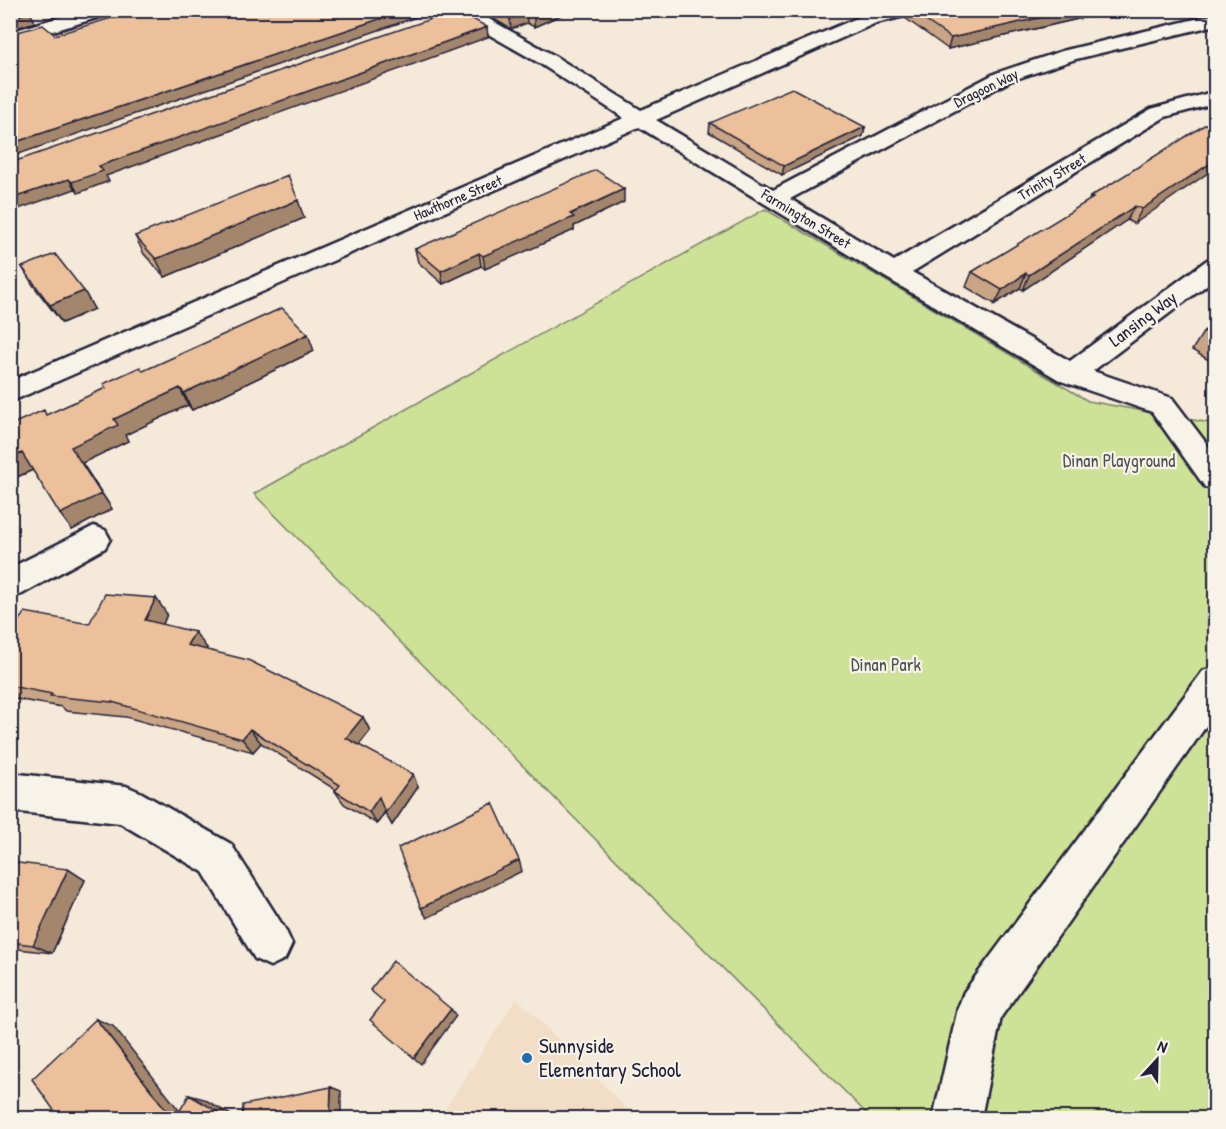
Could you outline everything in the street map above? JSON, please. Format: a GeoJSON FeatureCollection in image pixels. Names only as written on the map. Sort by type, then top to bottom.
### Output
{"type":"FeatureCollection","features":[{"type":"Feature","properties":{"kind":"street"},"geometry":{"type":"LineString","coordinates":[[10,38],[104,10]]}},
{"type":"Feature","properties":{"kind":"street","name":"Hawthorne Street"},"geometry":{"type":"LineString","coordinates":[[10,392],[870,19],[907,10]]}},
{"type":"Feature","properties":{"kind":"street"},"geometry":{"type":"LineString","coordinates":[[439,19],[463,11]]}},
{"type":"Feature","properties":{"kind":"street","name":"Farmington Street"},"geometry":{"type":"LineString","coordinates":[[463,11],[546,59],[640,119],[894,272],[1071,374],[1162,405],[1215,479]]}},
{"type":"Feature","properties":{"kind":"street","name":"Dragoon Way"},"geometry":{"type":"LineString","coordinates":[[773,199],[1003,77],[1069,55],[1215,19]]}},
{"type":"Feature","properties":{"kind":"street","name":"Trinity Street"},"geometry":{"type":"LineString","coordinates":[[894,272],[1158,113],[1215,97]]}},
{"type":"Feature","properties":{"kind":"street","name":"Lansing Way"},"geometry":{"type":"LineString","coordinates":[[1071,374],[1215,265]]}},
{"type":"Feature","properties":{"kind":"street"},"geometry":{"type":"LineString","coordinates":[[10,584],[94,539]]}},
{"type":"Feature","properties":{"kind":"street"},"geometry":{"type":"LineString","coordinates":[[957,1119],[980,1008],[1215,682]]}},
{"type":"Feature","properties":{"kind":"street"},"geometry":{"type":"LineString","coordinates":[[10,792],[126,805],[217,858],[270,944]]}},
{"type":"Feature","properties":{"kind":"shaded area","name":"Sunnyside Elementary School"},"geometry":{"type":"Polygon","coordinates":[[[517,998],[636,1118],[439,1118],[517,998]]]}},
{"type":"Feature","properties":{"kind":"green space","name":"Dinan Park"},"geometry":{"type":"Polygon","coordinates":[[[765,209],[1088,401],[1215,424],[1215,1118],[871,1118],[254,494],[765,209]]]}},
{"type":"Feature","properties":{"kind":"building"},"geometry":{"type":"Polygon","coordinates":[[[10,10],[28,10],[30,12],[10,18],[10,10]]]}},
{"type":"Feature","properties":{"kind":"building"},"geometry":{"type":"Polygon","coordinates":[[[138,10],[406,10],[10,144],[10,34],[43,25],[55,35],[138,10]]]}},
{"type":"Feature","properties":{"kind":"building"},"geometry":{"type":"Polygon","coordinates":[[[457,10],[487,27],[99,166],[103,171],[72,182],[69,179],[10,199],[10,163],[457,10]]]}},
{"type":"Feature","properties":{"kind":"building"},"geometry":{"type":"Polygon","coordinates":[[[495,10],[549,10],[534,17],[526,13],[510,19],[495,10]]]}},
{"type":"Feature","properties":{"kind":"building"},"geometry":{"type":"Polygon","coordinates":[[[910,10],[1073,10],[951,38],[910,10]]]}},
{"type":"Feature","properties":{"kind":"building"},"geometry":{"type":"Polygon","coordinates":[[[792,88],[865,127],[784,166],[710,123],[792,88]]]}},
{"type":"Feature","properties":{"kind":"building"},"geometry":{"type":"Polygon","coordinates":[[[1215,122],[1215,160],[1142,209],[1135,206],[1002,290],[972,272],[1093,198],[1090,197],[1206,124],[1215,122]]]}},
{"type":"Feature","properties":{"kind":"building"},"geometry":{"type":"Polygon","coordinates":[[[596,170],[624,189],[570,214],[574,217],[483,256],[479,253],[441,271],[415,249],[596,170]]]}},
{"type":"Feature","properties":{"kind":"building"},"geometry":{"type":"Polygon","coordinates":[[[288,175],[298,200],[156,259],[135,236],[288,175]]]}},
{"type":"Feature","properties":{"kind":"building"},"geometry":{"type":"Polygon","coordinates":[[[55,254],[84,291],[50,305],[22,267],[55,254]]]}},
{"type":"Feature","properties":{"kind":"building"},"geometry":{"type":"Polygon","coordinates":[[[282,308],[308,334],[184,393],[180,388],[114,419],[118,425],[71,447],[101,494],[60,514],[22,453],[10,458],[10,425],[44,410],[46,415],[106,388],[103,384],[140,367],[143,371],[282,308]]]}},
{"type":"Feature","properties":{"kind":"building"},"geometry":{"type":"Polygon","coordinates":[[[1215,323],[1215,338],[1204,331],[1215,323]]]}},
{"type":"Feature","properties":{"kind":"building"},"geometry":{"type":"Polygon","coordinates":[[[105,594],[156,598],[145,620],[195,632],[187,645],[248,660],[363,717],[346,738],[413,774],[385,813],[379,797],[369,812],[335,791],[340,785],[250,729],[242,739],[112,702],[50,696],[52,694],[10,686],[10,632],[25,612],[89,624],[105,594]]]}},
{"type":"Feature","properties":{"kind":"building"},"geometry":{"type":"Polygon","coordinates":[[[493,803],[519,860],[421,908],[398,848],[493,803]]]}},
{"type":"Feature","properties":{"kind":"building"},"geometry":{"type":"Polygon","coordinates":[[[10,862],[68,869],[33,945],[10,942],[10,862]]]}},
{"type":"Feature","properties":{"kind":"building"},"geometry":{"type":"Polygon","coordinates":[[[393,961],[451,1009],[414,1058],[370,1020],[384,1002],[370,990],[393,961]]]}},
{"type":"Feature","properties":{"kind":"building"},"geometry":{"type":"Polygon","coordinates":[[[96,1019],[173,1119],[60,1119],[32,1079],[96,1019]]]}},
{"type":"Feature","properties":{"kind":"building"},"geometry":{"type":"Polygon","coordinates":[[[331,1087],[330,1119],[242,1119],[243,1105],[331,1087]]]}},
{"type":"Feature","properties":{"kind":"building"},"geometry":{"type":"Polygon","coordinates":[[[189,1095],[217,1111],[213,1119],[175,1119],[189,1095]]]}},
{"type":"Feature","properties":{"kind":"place","name":"Sunnyside Elementary School"},"geometry":{"type":"Point","coordinates":[527,1058]}},
{"type":"Feature","properties":{"kind":"park label","name":"Dinan Playground"},"geometry":{"type":"Point","coordinates":[1119,461]}}]}
